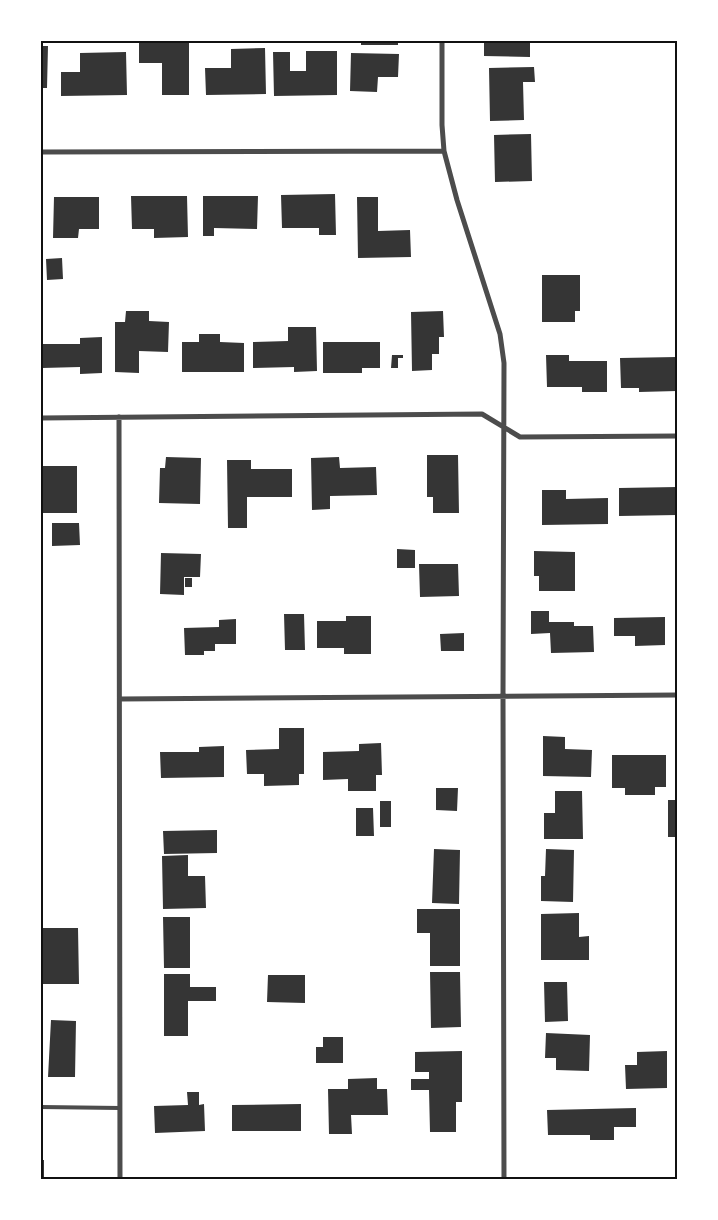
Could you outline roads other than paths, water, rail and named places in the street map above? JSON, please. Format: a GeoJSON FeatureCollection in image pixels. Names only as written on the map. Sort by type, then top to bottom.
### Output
{"type":"FeatureCollection","features":[{"type":"Feature","properties":{"kind":"street"},"geometry":{"type":"LineString","coordinates":[[442,41],[442,125],[444,151],[457,200],[500,334],[504,363],[502,696],[504,1179]]}},
{"type":"Feature","properties":{"kind":"street"},"geometry":{"type":"LineString","coordinates":[[41,152],[444,151]]}},
{"type":"Feature","properties":{"kind":"street"},"geometry":{"type":"LineString","coordinates":[[41,418],[482,414],[520,437],[677,436]]}},
{"type":"Feature","properties":{"kind":"street"},"geometry":{"type":"LineString","coordinates":[[119,417],[120,1179]]}},
{"type":"Feature","properties":{"kind":"street"},"geometry":{"type":"LineString","coordinates":[[120,699],[677,695]]}},
{"type":"Feature","properties":{"kind":"lane"},"geometry":{"type":"LineString","coordinates":[[41,1107],[120,1108]]}}]}
